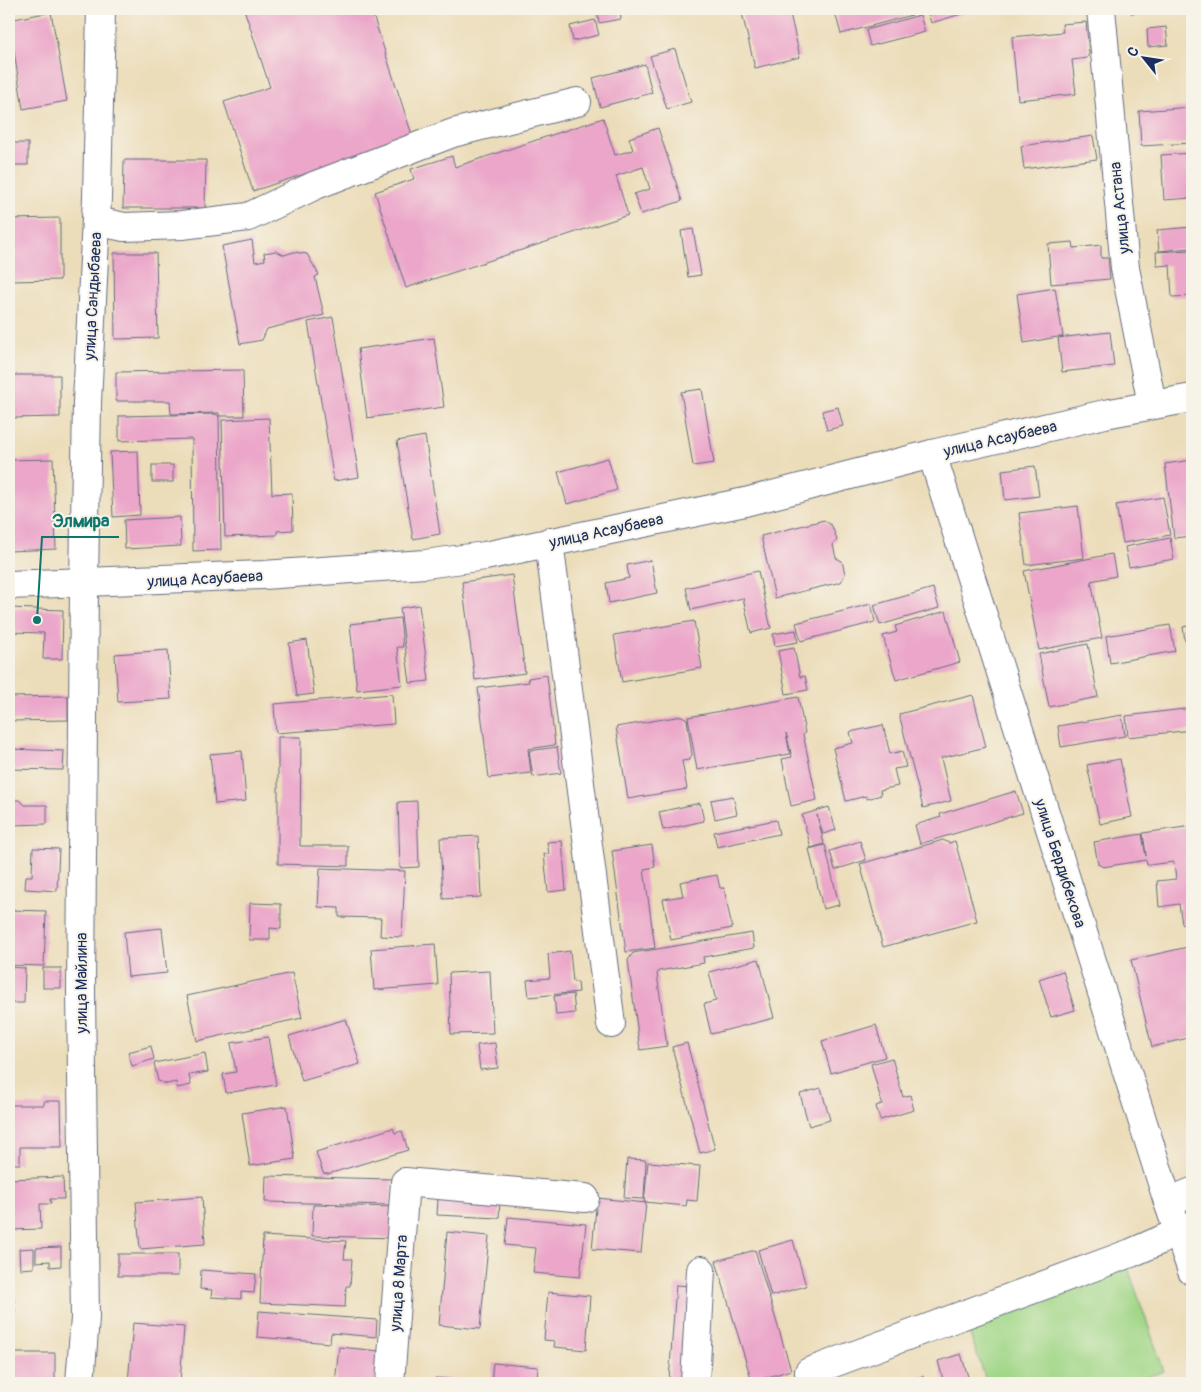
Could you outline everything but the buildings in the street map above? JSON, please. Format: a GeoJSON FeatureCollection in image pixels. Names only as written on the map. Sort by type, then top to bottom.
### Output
{"type":"FeatureCollection","features":[{"type":"Feature","properties":{"kind":"street","name":"улица Сандыбаева"},"geometry":{"type":"LineString","coordinates":[[84,584],[87,402],[96,221],[101,9]]}},
{"type":"Feature","properties":{"kind":"street","name":"улица Астана"},"geometry":{"type":"LineString","coordinates":[[1101,9],[1125,268],[1152,404]]}},
{"type":"Feature","properties":{"kind":"street"},"geometry":{"type":"LineString","coordinates":[[96,221],[124,227],[182,225],[248,217],[316,185],[453,133],[577,102]]}},
{"type":"Feature","properties":{"kind":"street","name":"улица Асаубаева"},"geometry":{"type":"LineString","coordinates":[[9,585],[84,584],[264,575],[425,564],[485,556],[745,502],[932,454],[1152,404],[1192,398]]}},
{"type":"Feature","properties":{"kind":"street","name":"улица Бердибекова"},"geometry":{"type":"LineString","coordinates":[[932,454],[1180,1197],[1179,1232],[1192,1271]]}},
{"type":"Feature","properties":{"kind":"street"},"geometry":{"type":"LineString","coordinates":[[549,542],[611,1024]]}},
{"type":"Feature","properties":{"kind":"street","name":"улица Майлина"},"geometry":{"type":"LineString","coordinates":[[80,1383],[85,1318],[81,1011],[84,584]]}},
{"type":"Feature","properties":{"kind":"street","name":"улица 8 Марта"},"geometry":{"type":"LineString","coordinates":[[390,1383],[405,1182],[585,1198]]}},
{"type":"Feature","properties":{"kind":"street"},"geometry":{"type":"LineString","coordinates":[[809,1372],[1131,1253],[1179,1232]]}},
{"type":"Feature","properties":{"kind":"street"},"geometry":{"type":"LineString","coordinates":[[695,1383],[700,1270]]}},
{"type":"Feature","properties":{"kind":"green space"},"geometry":{"type":"Polygon","coordinates":[[[1128,1268],[1164,1371],[1130,1383],[987,1383],[967,1326],[1128,1268]]]}},
{"type":"Feature","properties":{"kind":"place","name":"Элмира"},"geometry":{"type":"Point","coordinates":[37,620]}}]}
